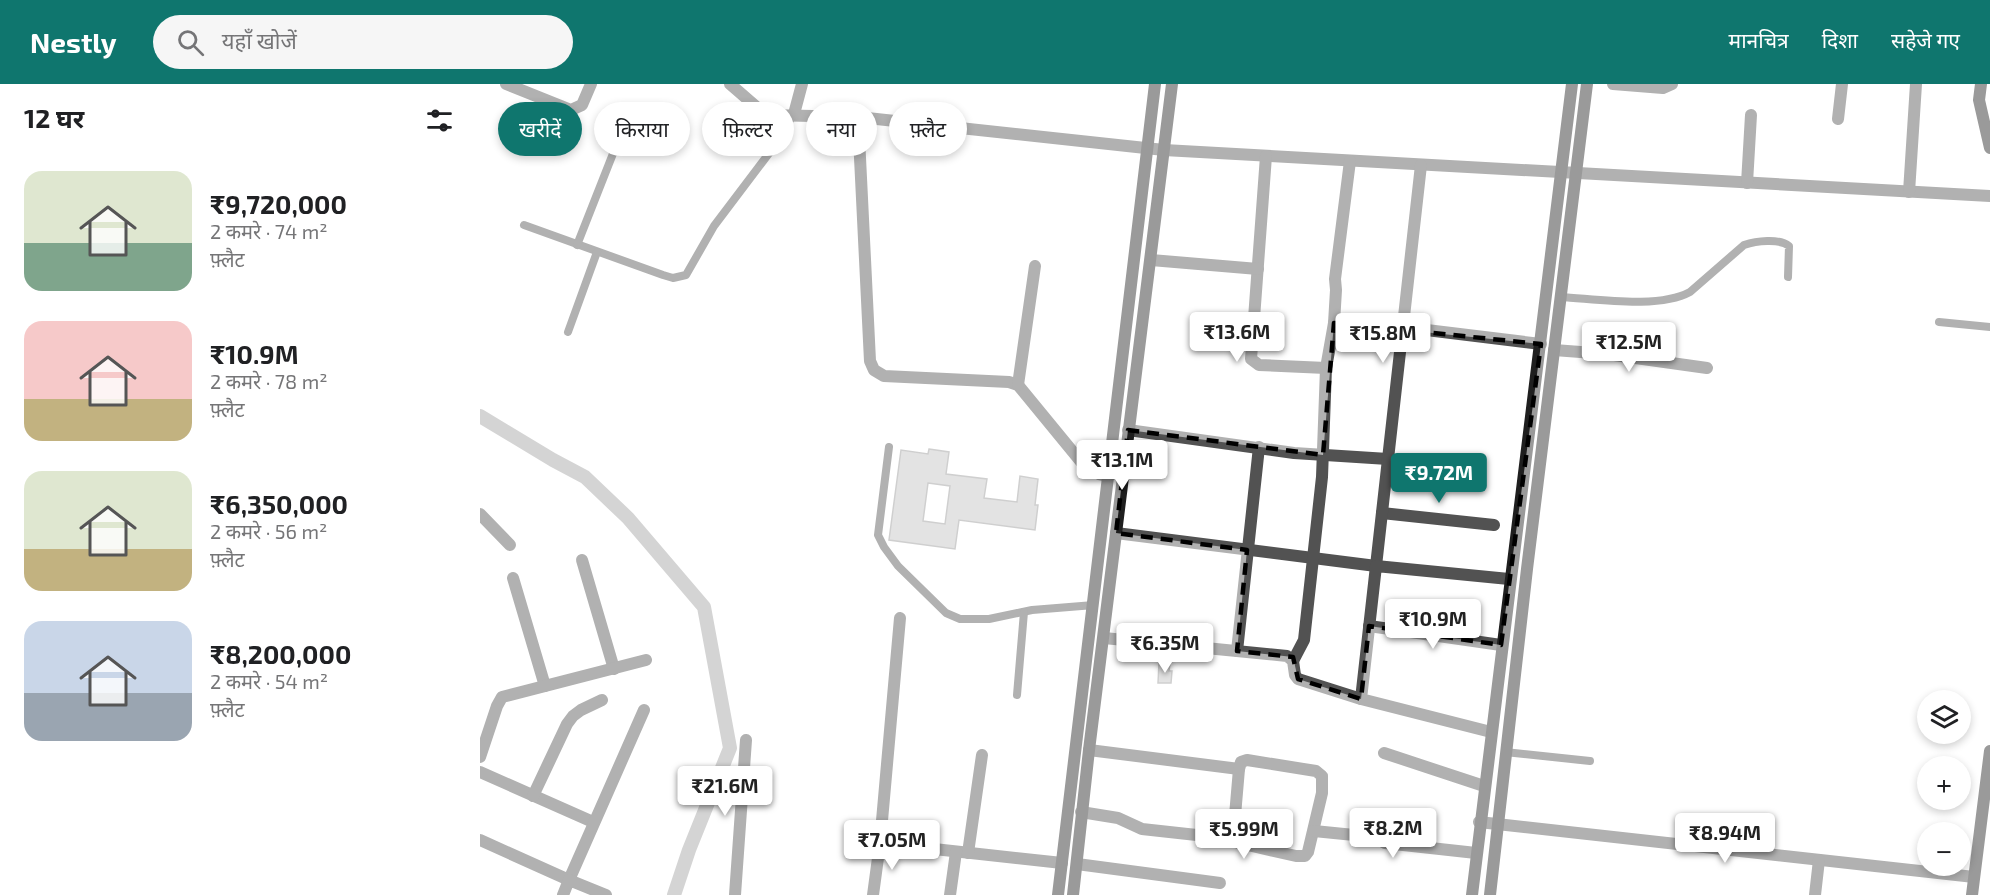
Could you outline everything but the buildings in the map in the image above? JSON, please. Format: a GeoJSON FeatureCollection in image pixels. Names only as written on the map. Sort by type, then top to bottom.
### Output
{"type":"FeatureCollection","features":[{"type":"Feature","properties":{"kind":"street"},"geometry":{"type":"LineString","coordinates":[[510,85],[571,110],[582,105],[591,84]]}},
{"type":"Feature","properties":{"kind":"street"},"geometry":{"type":"LineString","coordinates":[[730,84],[750,102]]}},
{"type":"Feature","properties":{"kind":"street"},"geometry":{"type":"LineString","coordinates":[[802,84],[794,114],[806,115]]}},
{"type":"Feature","properties":{"kind":"street"},"geometry":{"type":"LineString","coordinates":[[1058,895],[1155,84]]}},
{"type":"Feature","properties":{"kind":"street"},"geometry":{"type":"LineString","coordinates":[[1073,895],[1172,84]]}},
{"type":"Feature","properties":{"kind":"street"},"geometry":{"type":"LineString","coordinates":[[1472,895],[1479,822],[1572,84]]}},
{"type":"Feature","properties":{"kind":"street"},"geometry":{"type":"LineString","coordinates":[[1490,895],[1505,752],[1587,84]]}},
{"type":"Feature","properties":{"kind":"street"},"geometry":{"type":"LineString","coordinates":[[1613,84],[1663,88],[1672,84]]}},
{"type":"Feature","properties":{"kind":"street"},"geometry":{"type":"LineString","coordinates":[[1838,119],[1842,84]]}},
{"type":"Feature","properties":{"kind":"street"},"geometry":{"type":"LineString","coordinates":[[1909,192],[1916,84]]}},
{"type":"Feature","properties":{"kind":"street"},"geometry":{"type":"LineString","coordinates":[[1981,84],[1979,100],[1990,148]]}},
{"type":"Feature","properties":{"kind":"street"},"geometry":{"type":"LineString","coordinates":[[1748,183],[1751,115]]}},
{"type":"Feature","properties":{"kind":"street"},"geometry":{"type":"LineString","coordinates":[[877,119],[1164,150],[1990,196]]}},
{"type":"Feature","properties":{"kind":"street"},"geometry":{"type":"LineString","coordinates":[[860,156],[870,361],[874,370],[884,376],[1008,382],[1018,385],[1082,464],[1099,474],[1109,476]]}},
{"type":"Feature","properties":{"kind":"street"},"geometry":{"type":"LineString","coordinates":[[1266,156],[1251,359],[1259,365],[1326,368]]}},
{"type":"Feature","properties":{"kind":"street"},"geometry":{"type":"LineString","coordinates":[[1350,161],[1335,279],[1334,323],[1326,368],[1323,455],[1313,558],[1304,640],[1293,661],[1295,675],[1298,679],[1361,699],[1491,732]]}},
{"type":"Feature","properties":{"kind":"street"},"geometry":{"type":"LineString","coordinates":[[1361,699],[1421,165]]}},
{"type":"Feature","properties":{"kind":"street"},"geometry":{"type":"LineString","coordinates":[[1151,260],[1258,269]]}},
{"type":"Feature","properties":{"kind":"street"},"geometry":{"type":"LineString","coordinates":[[1018,385],[1035,266]]}},
{"type":"Feature","properties":{"kind":"street"},"geometry":{"type":"LineString","coordinates":[[1334,323],[1402,327],[1541,344]]}},
{"type":"Feature","properties":{"kind":"street"},"geometry":{"type":"LineString","coordinates":[[1554,350],[1607,354],[1707,368]]}},
{"type":"Feature","properties":{"kind":"street"},"geometry":{"type":"LineString","coordinates":[[1128,430],[1294,453],[1388,459]]}},
{"type":"Feature","properties":{"kind":"street"},"geometry":{"type":"LineString","coordinates":[[1237,651],[1260,447]]}},
{"type":"Feature","properties":{"kind":"street"},"geometry":{"type":"LineString","coordinates":[[1382,513],[1494,525]]}},
{"type":"Feature","properties":{"kind":"street"},"geometry":{"type":"LineString","coordinates":[[480,514],[510,546]]}},
{"type":"Feature","properties":{"kind":"street"},"geometry":{"type":"LineString","coordinates":[[1116,533],[1376,566],[1509,579]]}},
{"type":"Feature","properties":{"kind":"street"},"geometry":{"type":"LineString","coordinates":[[582,560],[614,669]]}},
{"type":"Feature","properties":{"kind":"street"},"geometry":{"type":"LineString","coordinates":[[1098,560],[1113,561]]}},
{"type":"Feature","properties":{"kind":"street"},"geometry":{"type":"LineString","coordinates":[[513,578],[545,686]]}},
{"type":"Feature","properties":{"kind":"street"},"geometry":{"type":"LineString","coordinates":[[873,895],[880,843],[900,618]]}},
{"type":"Feature","properties":{"kind":"street"},"geometry":{"type":"LineString","coordinates":[[1369,626],[1501,645]]}},
{"type":"Feature","properties":{"kind":"street"},"geometry":{"type":"LineString","coordinates":[[1104,638],[1287,657],[1293,661]]}},
{"type":"Feature","properties":{"kind":"street"},"geometry":{"type":"LineString","coordinates":[[480,757],[498,701],[502,697],[646,660]]}},
{"type":"Feature","properties":{"kind":"street"},"geometry":{"type":"LineString","coordinates":[[533,796],[567,724],[573,716],[602,700]]}},
{"type":"Feature","properties":{"kind":"street"},"geometry":{"type":"LineString","coordinates":[[562,895],[644,710]]}},
{"type":"Feature","properties":{"kind":"street"},"geometry":{"type":"LineString","coordinates":[[735,895],[746,740]]}},
{"type":"Feature","properties":{"kind":"street"},"geometry":{"type":"LineString","coordinates":[[1089,750],[1239,769]]}},
{"type":"Feature","properties":{"kind":"street"},"geometry":{"type":"LineString","coordinates":[[1972,895],[1988,786],[1990,751]]}},
{"type":"Feature","properties":{"kind":"street"},"geometry":{"type":"LineString","coordinates":[[1384,753],[1484,786]]}},
{"type":"Feature","properties":{"kind":"street"},"geometry":{"type":"LineString","coordinates":[[950,895],[962,853],[982,755]]}},
{"type":"Feature","properties":{"kind":"street"},"geometry":{"type":"LineString","coordinates":[[1082,812],[1118,818],[1142,829],[1233,839],[1235,842],[1301,857],[1308,852],[1314,831],[1322,793],[1323,780],[1319,773],[1247,760],[1241,762],[1233,839]]}},
{"type":"Feature","properties":{"kind":"street"},"geometry":{"type":"LineString","coordinates":[[480,772],[593,822]]}},
{"type":"Feature","properties":{"kind":"street"},"geometry":{"type":"LineString","coordinates":[[1479,822],[1974,876]]}},
{"type":"Feature","properties":{"kind":"street"},"geometry":{"type":"LineString","coordinates":[[1314,831],[1374,837],[1385,843],[1476,853]]}},
{"type":"Feature","properties":{"kind":"street"},"geometry":{"type":"LineString","coordinates":[[480,840],[606,895]]}},
{"type":"Feature","properties":{"kind":"street"},"geometry":{"type":"LineString","coordinates":[[880,843],[1062,863]]}},
{"type":"Feature","properties":{"kind":"street"},"geometry":{"type":"LineString","coordinates":[[1815,895],[1819,860]]}},
{"type":"Feature","properties":{"kind":"street"},"geometry":{"type":"LineString","coordinates":[[1077,864],[1220,883]]}},
{"type":"Feature","properties":{"kind":"street"},"geometry":{"type":"LineString","coordinates":[[1974,876],[1982,895]]}},
{"type":"Feature","properties":{"kind":"lane"},"geometry":{"type":"LineString","coordinates":[[577,245],[612,156]]}},
{"type":"Feature","properties":{"kind":"lane"},"geometry":{"type":"LineString","coordinates":[[524,225],[673,278],[686,275],[714,226],[767,156]]}},
{"type":"Feature","properties":{"kind":"lane"},"geometry":{"type":"LineString","coordinates":[[1561,297],[1660,301],[1681,297],[1690,292],[1744,244],[1753,243],[1781,242],[1789,246],[1788,277]]}},
{"type":"Feature","properties":{"kind":"lane"},"geometry":{"type":"LineString","coordinates":[[568,332],[597,252]]}},
{"type":"Feature","properties":{"kind":"lane"},"geometry":{"type":"LineString","coordinates":[[1939,322],[1990,327]]}},
{"type":"Feature","properties":{"kind":"lane"},"geometry":{"type":"LineString","coordinates":[[889,447],[878,535],[884,548],[898,566],[946,613],[960,619],[989,619],[1024,612],[1094,605]]}},
{"type":"Feature","properties":{"kind":"lane"},"geometry":{"type":"LineString","coordinates":[[1017,695],[1024,612]]}},
{"type":"Feature","properties":{"kind":"lane"},"geometry":{"type":"LineString","coordinates":[[1505,752],[1590,761]]}},
{"type":"Feature","properties":{"kind":"highlighted area"},"geometry":{"type":"Polygon","coordinates":[[[1334,323],[1541,344],[1501,645],[1369,626],[1361,699],[1298,679],[1293,657],[1237,651],[1247,550],[1116,533],[1128,430],[1323,455],[1334,323]]]}},
{"type":"Feature","properties":{"kind":"waterway"},"geometry":{"type":"LineString","coordinates":[[480,416],[585,477],[628,518],[704,607],[730,748],[689,850],[674,895]]}}]}
